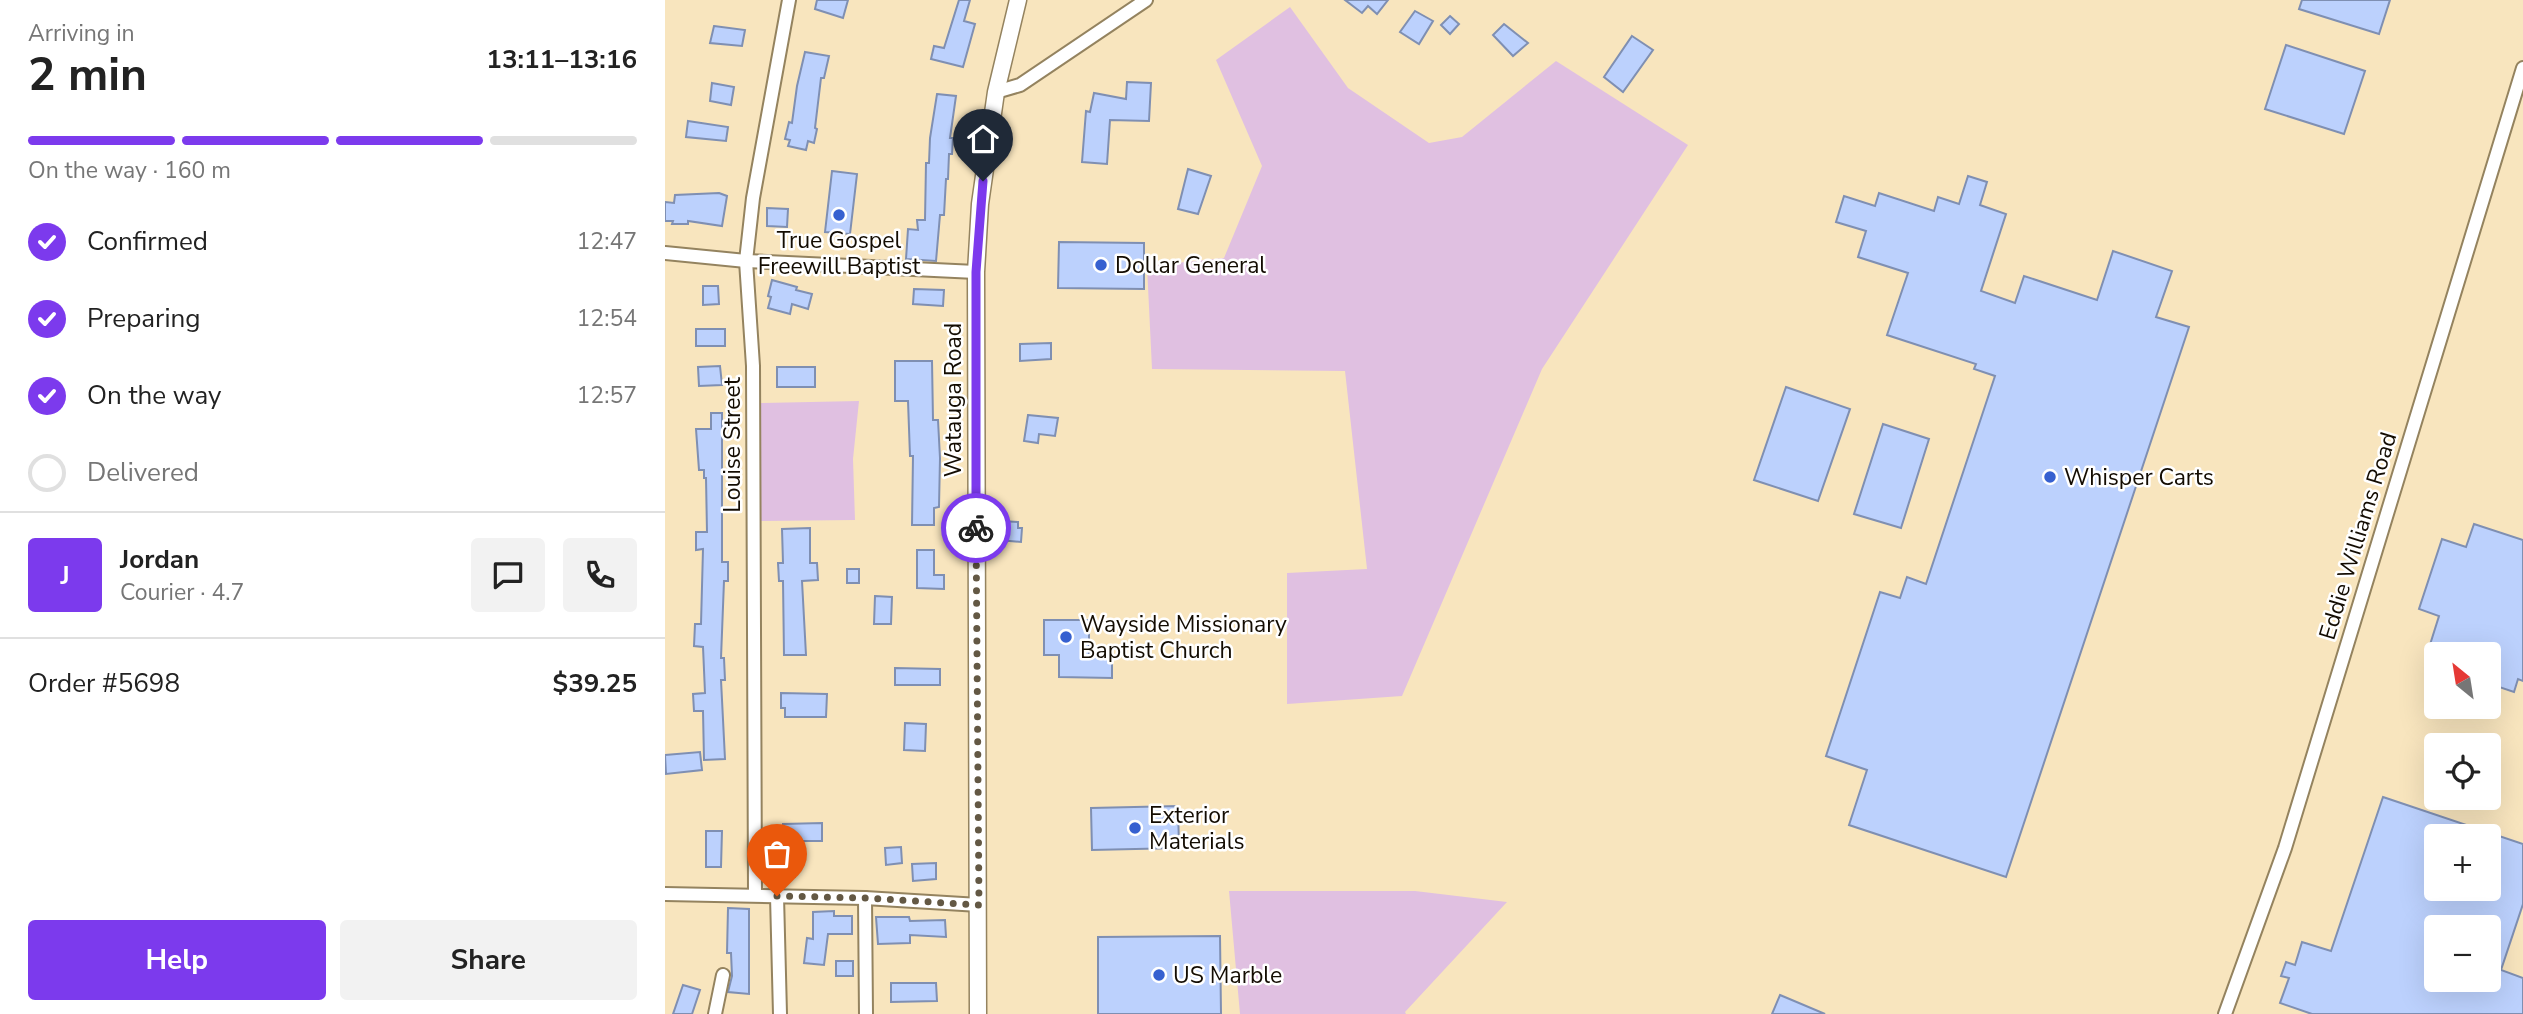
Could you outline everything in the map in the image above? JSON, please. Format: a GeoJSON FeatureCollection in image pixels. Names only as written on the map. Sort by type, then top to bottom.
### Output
{"type":"FeatureCollection","features":[{"type":"Feature","properties":{"kind":"main road","name":"Watauga Road"},"geometry":{"type":"LineString","coordinates":[[978,1014],[976,272],[980,204],[996,92],[1018,0]]}},
{"type":"Feature","properties":{"kind":"street","name":"Louise Street"},"geometry":{"type":"LineString","coordinates":[[755,894],[753,366],[746,261],[753,198],[789,0]]}},
{"type":"Feature","properties":{"kind":"street"},"geometry":{"type":"LineString","coordinates":[[996,92],[1020,85],[1146,0]]}},
{"type":"Feature","properties":{"kind":"street","name":"Eddie Williams Road"},"geometry":{"type":"LineString","coordinates":[[2225,1014],[2285,848],[2523,68]]}},
{"type":"Feature","properties":{"kind":"street"},"geometry":{"type":"LineString","coordinates":[[665,253],[746,261],[976,272]]}},
{"type":"Feature","properties":{"kind":"street"},"geometry":{"type":"LineString","coordinates":[[665,894],[755,894],[979,905]]}},
{"type":"Feature","properties":{"kind":"street"},"geometry":{"type":"LineString","coordinates":[[777,896],[780,1014]]}},
{"type":"Feature","properties":{"kind":"street"},"geometry":{"type":"LineString","coordinates":[[865,898],[866,1014]]}},
{"type":"Feature","properties":{"kind":"street"},"geometry":{"type":"LineString","coordinates":[[715,1014],[723,975]]}},
{"type":"Feature","properties":{"kind":"shaded area"},"geometry":{"type":"Polygon","coordinates":[[[1290,7],[1348,88],[1429,143],[1462,137],[1556,61],[1688,145],[1542,369],[1402,696],[1287,704],[1287,573],[1367,569],[1345,371],[1152,369],[1147,266],[1224,258],[1262,166],[1216,60],[1290,7]]]}},
{"type":"Feature","properties":{"kind":"shaded area"},"geometry":{"type":"Polygon","coordinates":[[[859,401],[853,459],[855,520],[759,521],[760,403],[859,401]]]}},
{"type":"Feature","properties":{"kind":"shaded area"},"geometry":{"type":"Polygon","coordinates":[[[1229,891],[1415,891],[1507,902],[1406,1014],[1240,1014],[1229,891]]]}},
{"type":"Feature","properties":{"kind":"building"},"geometry":{"type":"Polygon","coordinates":[[[817,0],[848,0],[843,18],[815,9],[817,0]]]}},
{"type":"Feature","properties":{"kind":"building"},"geometry":{"type":"Polygon","coordinates":[[[959,0],[970,0],[964,21],[975,24],[963,67],[931,59],[934,46],[944,48],[959,0]]]}},
{"type":"Feature","properties":{"kind":"building"},"geometry":{"type":"Polygon","coordinates":[[[1345,0],[1388,0],[1377,14],[1368,6],[1362,13],[1345,0]]]}},
{"type":"Feature","properties":{"kind":"building"},"geometry":{"type":"Polygon","coordinates":[[[2302,0],[2390,0],[2379,34],[2299,9],[2302,0]]]}},
{"type":"Feature","properties":{"kind":"building"},"geometry":{"type":"Polygon","coordinates":[[[1415,11],[1433,21],[1419,44],[1400,32],[1415,11]]]}},
{"type":"Feature","properties":{"kind":"building"},"geometry":{"type":"Polygon","coordinates":[[[1450,16],[1459,24],[1450,34],[1441,25],[1450,16]]]}},
{"type":"Feature","properties":{"kind":"building"},"geometry":{"type":"Polygon","coordinates":[[[1504,24],[1528,43],[1513,56],[1493,35],[1504,24]]]}},
{"type":"Feature","properties":{"kind":"building"},"geometry":{"type":"Polygon","coordinates":[[[714,26],[745,30],[742,46],[710,43],[714,26]]]}},
{"type":"Feature","properties":{"kind":"building"},"geometry":{"type":"Polygon","coordinates":[[[1632,36],[1653,50],[1623,92],[1604,77],[1632,36]]]}},
{"type":"Feature","properties":{"kind":"building"},"geometry":{"type":"Polygon","coordinates":[[[2286,45],[2365,71],[2344,134],[2265,109],[2286,45]]]}},
{"type":"Feature","properties":{"kind":"building"},"geometry":{"type":"Polygon","coordinates":[[[805,52],[829,56],[824,78],[821,78],[814,143],[808,141],[806,150],[788,146],[790,140],[785,139],[789,122],[792,123],[805,52]]]}},
{"type":"Feature","properties":{"kind":"building"},"geometry":{"type":"Polygon","coordinates":[[[1127,82],[1151,83],[1149,121],[1110,120],[1107,164],[1082,162],[1086,111],[1090,112],[1094,93],[1126,99],[1127,82]]]}},
{"type":"Feature","properties":{"kind":"building"},"geometry":{"type":"Polygon","coordinates":[[[712,83],[734,87],[731,105],[710,101],[712,83]]]}},
{"type":"Feature","properties":{"kind":"building"},"geometry":{"type":"Polygon","coordinates":[[[937,94],[956,96],[950,138],[953,138],[952,154],[949,154],[944,215],[940,215],[936,261],[906,259],[908,229],[918,230],[917,220],[925,220],[926,163],[929,163],[937,94]]]}},
{"type":"Feature","properties":{"kind":"building"},"geometry":{"type":"Polygon","coordinates":[[[688,121],[728,127],[726,141],[686,137],[688,121]]]}},
{"type":"Feature","properties":{"kind":"building"},"geometry":{"type":"Polygon","coordinates":[[[1188,169],[1211,176],[1198,214],[1178,209],[1188,169]]]}},
{"type":"Feature","properties":{"kind":"building"},"geometry":{"type":"Polygon","coordinates":[[[832,171],[857,174],[850,234],[825,232],[832,171]]]}},
{"type":"Feature","properties":{"kind":"building","name":"Whisper Carts"},"geometry":{"type":"Polygon","coordinates":[[[1968,176],[1987,182],[1980,205],[2006,214],[1981,291],[2015,303],[2024,276],[2097,300],[2113,251],[2172,271],[2156,317],[2189,327],[2006,877],[1849,825],[1867,770],[1826,756],[1880,592],[1900,598],[1907,577],[1926,584],[1995,376],[1974,369],[1976,364],[1887,335],[1908,273],[1858,257],[1866,231],[1836,222],[1844,196],[1875,206],[1879,193],[1934,211],[1938,197],[1959,204],[1968,176]]]}},
{"type":"Feature","properties":{"kind":"building"},"geometry":{"type":"Polygon","coordinates":[[[719,193],[727,196],[722,226],[688,221],[688,224],[672,224],[673,221],[665,221],[665,202],[674,203],[675,195],[719,193]]]}},
{"type":"Feature","properties":{"kind":"building"},"geometry":{"type":"Polygon","coordinates":[[[767,208],[788,209],[787,227],[767,226],[767,208]]]}},
{"type":"Feature","properties":{"kind":"building","name":"Dollar General"},"geometry":{"type":"Polygon","coordinates":[[[1059,242],[1144,243],[1144,289],[1058,288],[1059,242]]]}},
{"type":"Feature","properties":{"kind":"building"},"geometry":{"type":"Polygon","coordinates":[[[772,280],[812,294],[808,309],[792,304],[790,314],[768,308],[772,280]]]}},
{"type":"Feature","properties":{"kind":"building"},"geometry":{"type":"Polygon","coordinates":[[[703,286],[718,286],[719,304],[703,305],[703,286]]]}},
{"type":"Feature","properties":{"kind":"building"},"geometry":{"type":"Polygon","coordinates":[[[914,289],[944,290],[943,306],[913,304],[914,289]]]}},
{"type":"Feature","properties":{"kind":"building"},"geometry":{"type":"Polygon","coordinates":[[[696,329],[725,329],[725,346],[696,346],[696,329]]]}},
{"type":"Feature","properties":{"kind":"building"},"geometry":{"type":"Polygon","coordinates":[[[1051,343],[1051,359],[1020,361],[1020,344],[1051,343]]]}},
{"type":"Feature","properties":{"kind":"building"},"geometry":{"type":"Polygon","coordinates":[[[895,361],[932,361],[933,420],[938,420],[940,458],[939,507],[934,508],[934,525],[912,525],[913,456],[910,456],[908,401],[895,401],[895,361]]]}},
{"type":"Feature","properties":{"kind":"building"},"geometry":{"type":"Polygon","coordinates":[[[720,366],[722,385],[699,386],[698,367],[720,366]]]}},
{"type":"Feature","properties":{"kind":"building"},"geometry":{"type":"Polygon","coordinates":[[[777,367],[815,367],[815,387],[777,387],[777,367]]]}},
{"type":"Feature","properties":{"kind":"building"},"geometry":{"type":"Polygon","coordinates":[[[1786,387],[1850,409],[1818,501],[1754,480],[1786,387]]]}},
{"type":"Feature","properties":{"kind":"building"},"geometry":{"type":"Polygon","coordinates":[[[711,413],[722,413],[722,562],[728,562],[728,581],[724,581],[721,658],[724,658],[725,680],[721,680],[725,759],[704,760],[703,711],[694,711],[693,694],[705,693],[703,647],[694,646],[695,624],[701,624],[703,549],[696,550],[696,532],[707,532],[706,478],[704,470],[699,470],[696,429],[711,429],[711,413]]]}},
{"type":"Feature","properties":{"kind":"building"},"geometry":{"type":"Polygon","coordinates":[[[1028,415],[1058,418],[1055,436],[1039,434],[1038,443],[1024,441],[1028,415]]]}},
{"type":"Feature","properties":{"kind":"building"},"geometry":{"type":"Polygon","coordinates":[[[1883,424],[1929,439],[1901,528],[1854,514],[1883,424]]]}},
{"type":"Feature","properties":{"kind":"building"},"geometry":{"type":"Polygon","coordinates":[[[1001,521],[1018,522],[1018,528],[1022,528],[1021,542],[999,540],[1001,521]]]}},
{"type":"Feature","properties":{"kind":"building"},"geometry":{"type":"Polygon","coordinates":[[[2474,524],[2523,540],[2523,681],[2518,679],[2514,692],[2501,688],[2501,642],[2431,642],[2439,616],[2419,609],[2442,539],[2466,547],[2474,524]]]}},
{"type":"Feature","properties":{"kind":"building"},"geometry":{"type":"Polygon","coordinates":[[[810,528],[810,563],[817,563],[818,580],[802,581],[806,655],[784,655],[783,581],[779,581],[778,563],[783,563],[782,529],[810,528]]]}},
{"type":"Feature","properties":{"kind":"building"},"geometry":{"type":"Polygon","coordinates":[[[917,550],[934,550],[934,575],[944,575],[944,589],[917,588],[917,550]]]}},
{"type":"Feature","properties":{"kind":"building"},"geometry":{"type":"Polygon","coordinates":[[[847,569],[859,569],[859,583],[847,583],[847,569]]]}},
{"type":"Feature","properties":{"kind":"building"},"geometry":{"type":"Polygon","coordinates":[[[875,596],[892,597],[891,624],[874,624],[875,596]]]}},
{"type":"Feature","properties":{"kind":"building"},"geometry":{"type":"Polygon","coordinates":[[[1044,620],[1089,620],[1089,655],[1112,655],[1112,678],[1059,677],[1059,655],[1044,655],[1044,620]]]}},
{"type":"Feature","properties":{"kind":"building"},"geometry":{"type":"Polygon","coordinates":[[[895,668],[940,669],[940,685],[895,685],[895,668]]]}},
{"type":"Feature","properties":{"kind":"building"},"geometry":{"type":"Polygon","coordinates":[[[781,693],[827,694],[826,717],[785,717],[785,708],[781,708],[781,693]]]}},
{"type":"Feature","properties":{"kind":"building"},"geometry":{"type":"Polygon","coordinates":[[[905,723],[926,724],[925,751],[904,750],[905,723]]]}},
{"type":"Feature","properties":{"kind":"building"},"geometry":{"type":"Polygon","coordinates":[[[700,752],[702,770],[666,774],[665,755],[700,752]]]}},
{"type":"Feature","properties":{"kind":"building"},"geometry":{"type":"Polygon","coordinates":[[[2383,797],[2463,824],[2424,824],[2424,901],[2501,901],[2501,837],[2523,844],[2523,904],[2501,970],[2523,978],[2523,1014],[2312,1014],[2280,1003],[2289,978],[2281,976],[2286,962],[2295,965],[2302,942],[2331,951],[2383,797]]]}},
{"type":"Feature","properties":{"kind":"building","name":"Exterior Materials"},"geometry":{"type":"Polygon","coordinates":[[[1178,806],[1179,848],[1092,850],[1091,808],[1178,806]]]}},
{"type":"Feature","properties":{"kind":"building"},"geometry":{"type":"Polygon","coordinates":[[[822,823],[822,841],[800,841],[799,864],[795,864],[795,877],[773,876],[773,854],[783,855],[783,824],[822,823]]]}},
{"type":"Feature","properties":{"kind":"building"},"geometry":{"type":"Polygon","coordinates":[[[706,831],[722,831],[721,867],[706,867],[706,831]]]}},
{"type":"Feature","properties":{"kind":"building"},"geometry":{"type":"Polygon","coordinates":[[[901,847],[902,863],[886,865],[885,848],[901,847]]]}},
{"type":"Feature","properties":{"kind":"building"},"geometry":{"type":"Polygon","coordinates":[[[936,863],[936,879],[913,881],[912,864],[936,863]]]}},
{"type":"Feature","properties":{"kind":"building"},"geometry":{"type":"Polygon","coordinates":[[[728,908],[749,909],[749,994],[728,992],[732,976],[731,953],[727,953],[728,908]]]}},
{"type":"Feature","properties":{"kind":"building"},"geometry":{"type":"Polygon","coordinates":[[[834,911],[834,916],[852,916],[852,934],[828,934],[824,965],[804,963],[807,938],[813,939],[813,912],[834,911]]]}},
{"type":"Feature","properties":{"kind":"building"},"geometry":{"type":"Polygon","coordinates":[[[876,917],[909,917],[910,921],[945,920],[946,937],[910,935],[910,943],[878,944],[876,917]]]}},
{"type":"Feature","properties":{"kind":"building","name":"US Marble"},"geometry":{"type":"Polygon","coordinates":[[[1220,936],[1221,1014],[1098,1014],[1098,937],[1220,936]]]}},
{"type":"Feature","properties":{"kind":"building"},"geometry":{"type":"Polygon","coordinates":[[[836,961],[853,961],[853,976],[836,976],[836,961]]]}},
{"type":"Feature","properties":{"kind":"building"},"geometry":{"type":"Polygon","coordinates":[[[891,983],[936,983],[937,1001],[891,1002],[891,983]]]}},
{"type":"Feature","properties":{"kind":"building"},"geometry":{"type":"Polygon","coordinates":[[[683,985],[700,990],[692,1014],[673,1014],[683,985]]]}},
{"type":"Feature","properties":{"kind":"building"},"geometry":{"type":"Polygon","coordinates":[[[1780,995],[1825,1014],[1772,1014],[1780,995]]]}},
{"type":"Feature","properties":{"kind":"way so far"},"geometry":{"type":"LineString","coordinates":[[777,896],[979,905],[976,528]]}},
{"type":"Feature","properties":{"kind":"place","name":"True Gospel Freewill Baptist"},"geometry":{"type":"Point","coordinates":[839,215]}},
{"type":"Feature","properties":{"kind":"place","name":"Dollar General"},"geometry":{"type":"Point","coordinates":[1101,265]}},
{"type":"Feature","properties":{"kind":"place","name":"Whisper Carts"},"geometry":{"type":"Point","coordinates":[2050,477]}},
{"type":"Feature","properties":{"kind":"place","name":"Wayside Missionary Baptist Church"},"geometry":{"type":"Point","coordinates":[1066,637]}},
{"type":"Feature","properties":{"kind":"place","name":"Exterior Materials"},"geometry":{"type":"Point","coordinates":[1135,828]}},
{"type":"Feature","properties":{"kind":"place","name":"US Marble"},"geometry":{"type":"Point","coordinates":[1159,975]}},
{"type":"Feature","properties":{"kind":"route"},"geometry":{"type":"LineString","coordinates":[[976,528],[976,272],[983,181]]}}]}
